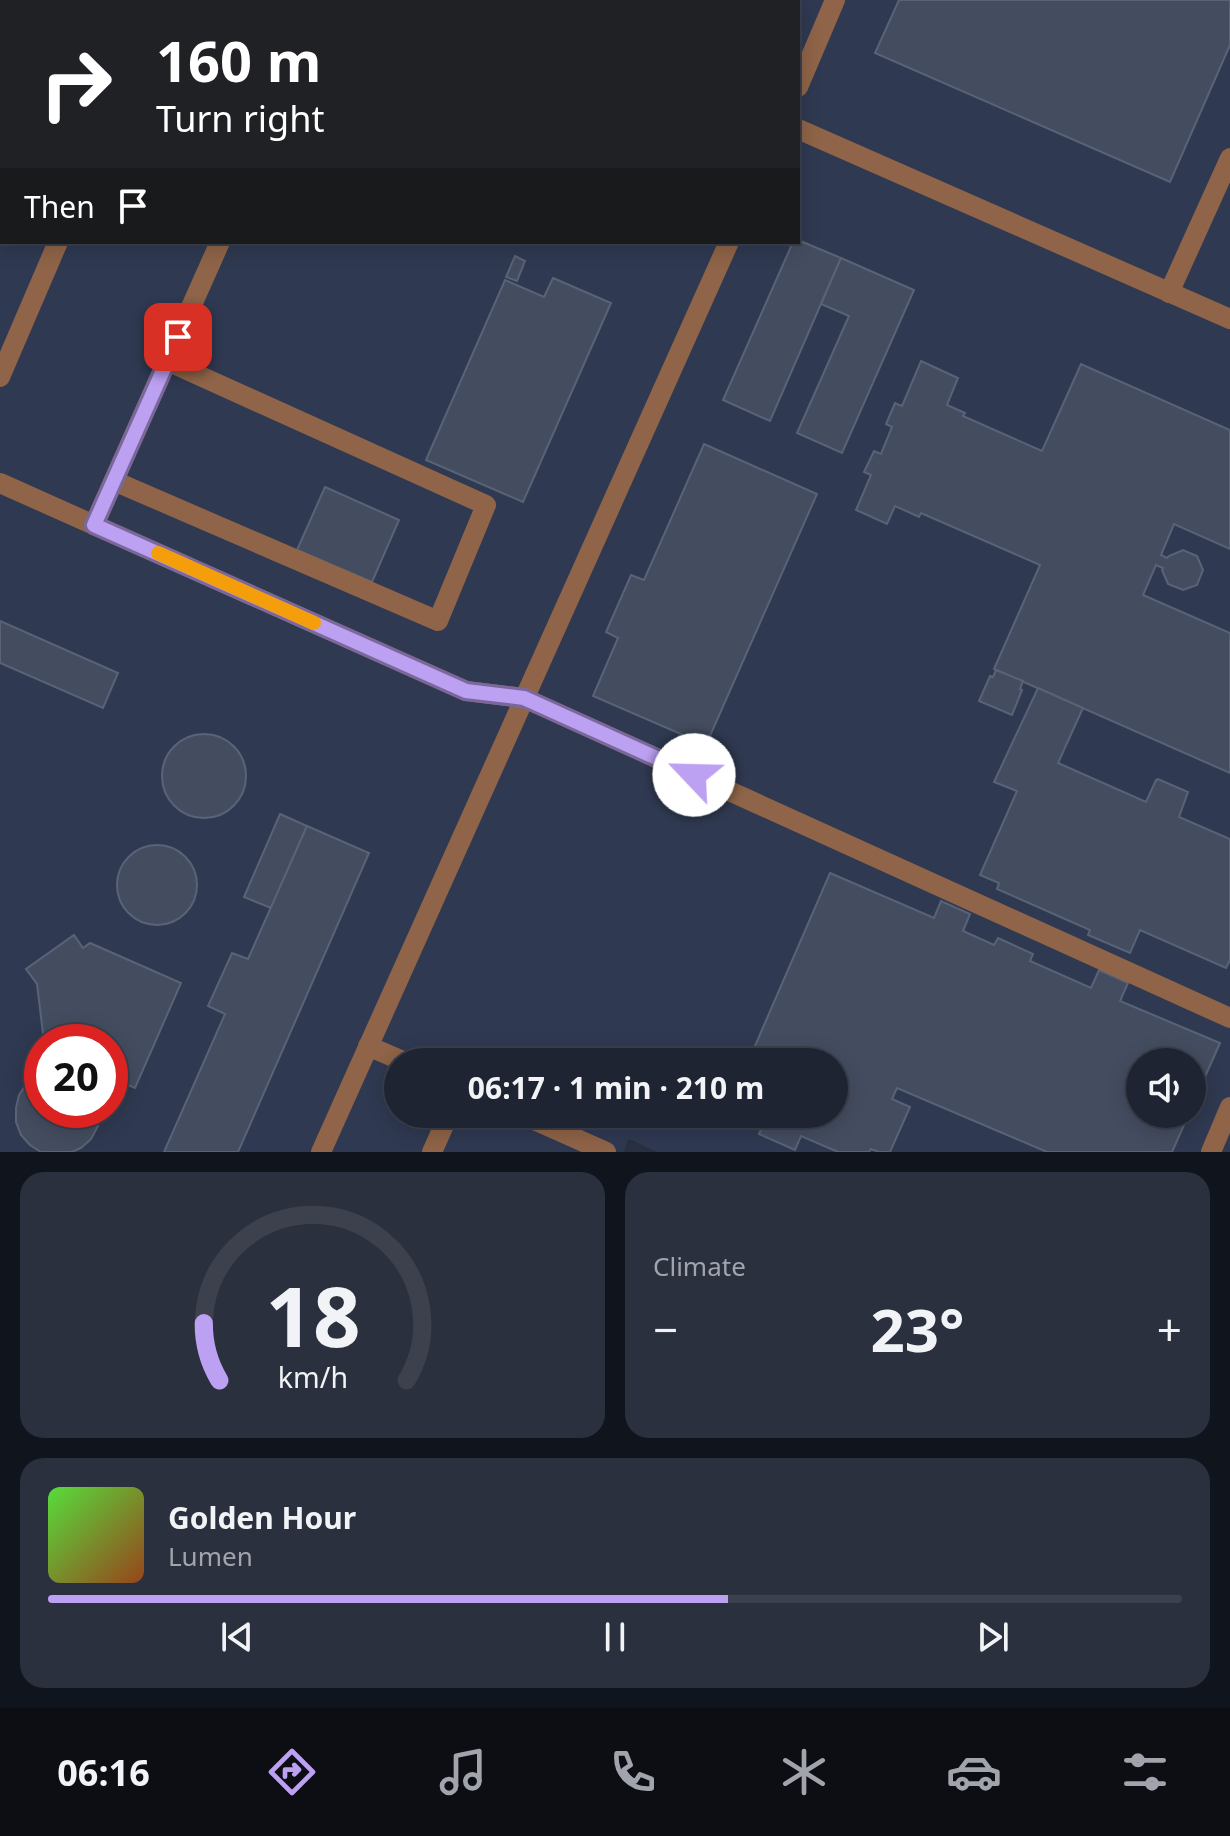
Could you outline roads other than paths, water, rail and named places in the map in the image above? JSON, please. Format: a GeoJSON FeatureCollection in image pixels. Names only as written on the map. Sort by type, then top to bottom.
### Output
{"type":"FeatureCollection","features":[{"type":"Feature","properties":{"kind":"lane"},"geometry":{"type":"LineString","coordinates":[[800,82],[835,0]]}},
{"type":"Feature","properties":{"kind":"lane"},"geometry":{"type":"LineString","coordinates":[[800,130],[1230,319]]}},
{"type":"Feature","properties":{"kind":"lane"},"geometry":{"type":"LineString","coordinates":[[1169,293],[1230,158]]}},
{"type":"Feature","properties":{"kind":"lane"},"geometry":{"type":"LineString","coordinates":[[0,377],[57,244]]}},
{"type":"Feature","properties":{"kind":"lane"},"geometry":{"type":"LineString","coordinates":[[94,525],[219,244]]}},
{"type":"Feature","properties":{"kind":"lane"},"geometry":{"type":"LineString","coordinates":[[321,1152],[728,244]]}},
{"type":"Feature","properties":{"kind":"lane"},"geometry":{"type":"LineString","coordinates":[[114,481],[438,621],[486,505],[167,361]]}},
{"type":"Feature","properties":{"kind":"lane"},"geometry":{"type":"LineString","coordinates":[[0,483],[466,691],[524,698],[1230,1018]]}},
{"type":"Feature","properties":{"kind":"lane"},"geometry":{"type":"LineString","coordinates":[[368,1046],[384,1053]]}},
{"type":"Feature","properties":{"kind":"lane"},"geometry":{"type":"LineString","coordinates":[[1211,1152],[1230,1107]]}},
{"type":"Feature","properties":{"kind":"lane"},"geometry":{"type":"LineString","coordinates":[[432,1152],[443,1128]]}},
{"type":"Feature","properties":{"kind":"lane"},"geometry":{"type":"LineString","coordinates":[[551,1128],[598,1150]]}}]}
